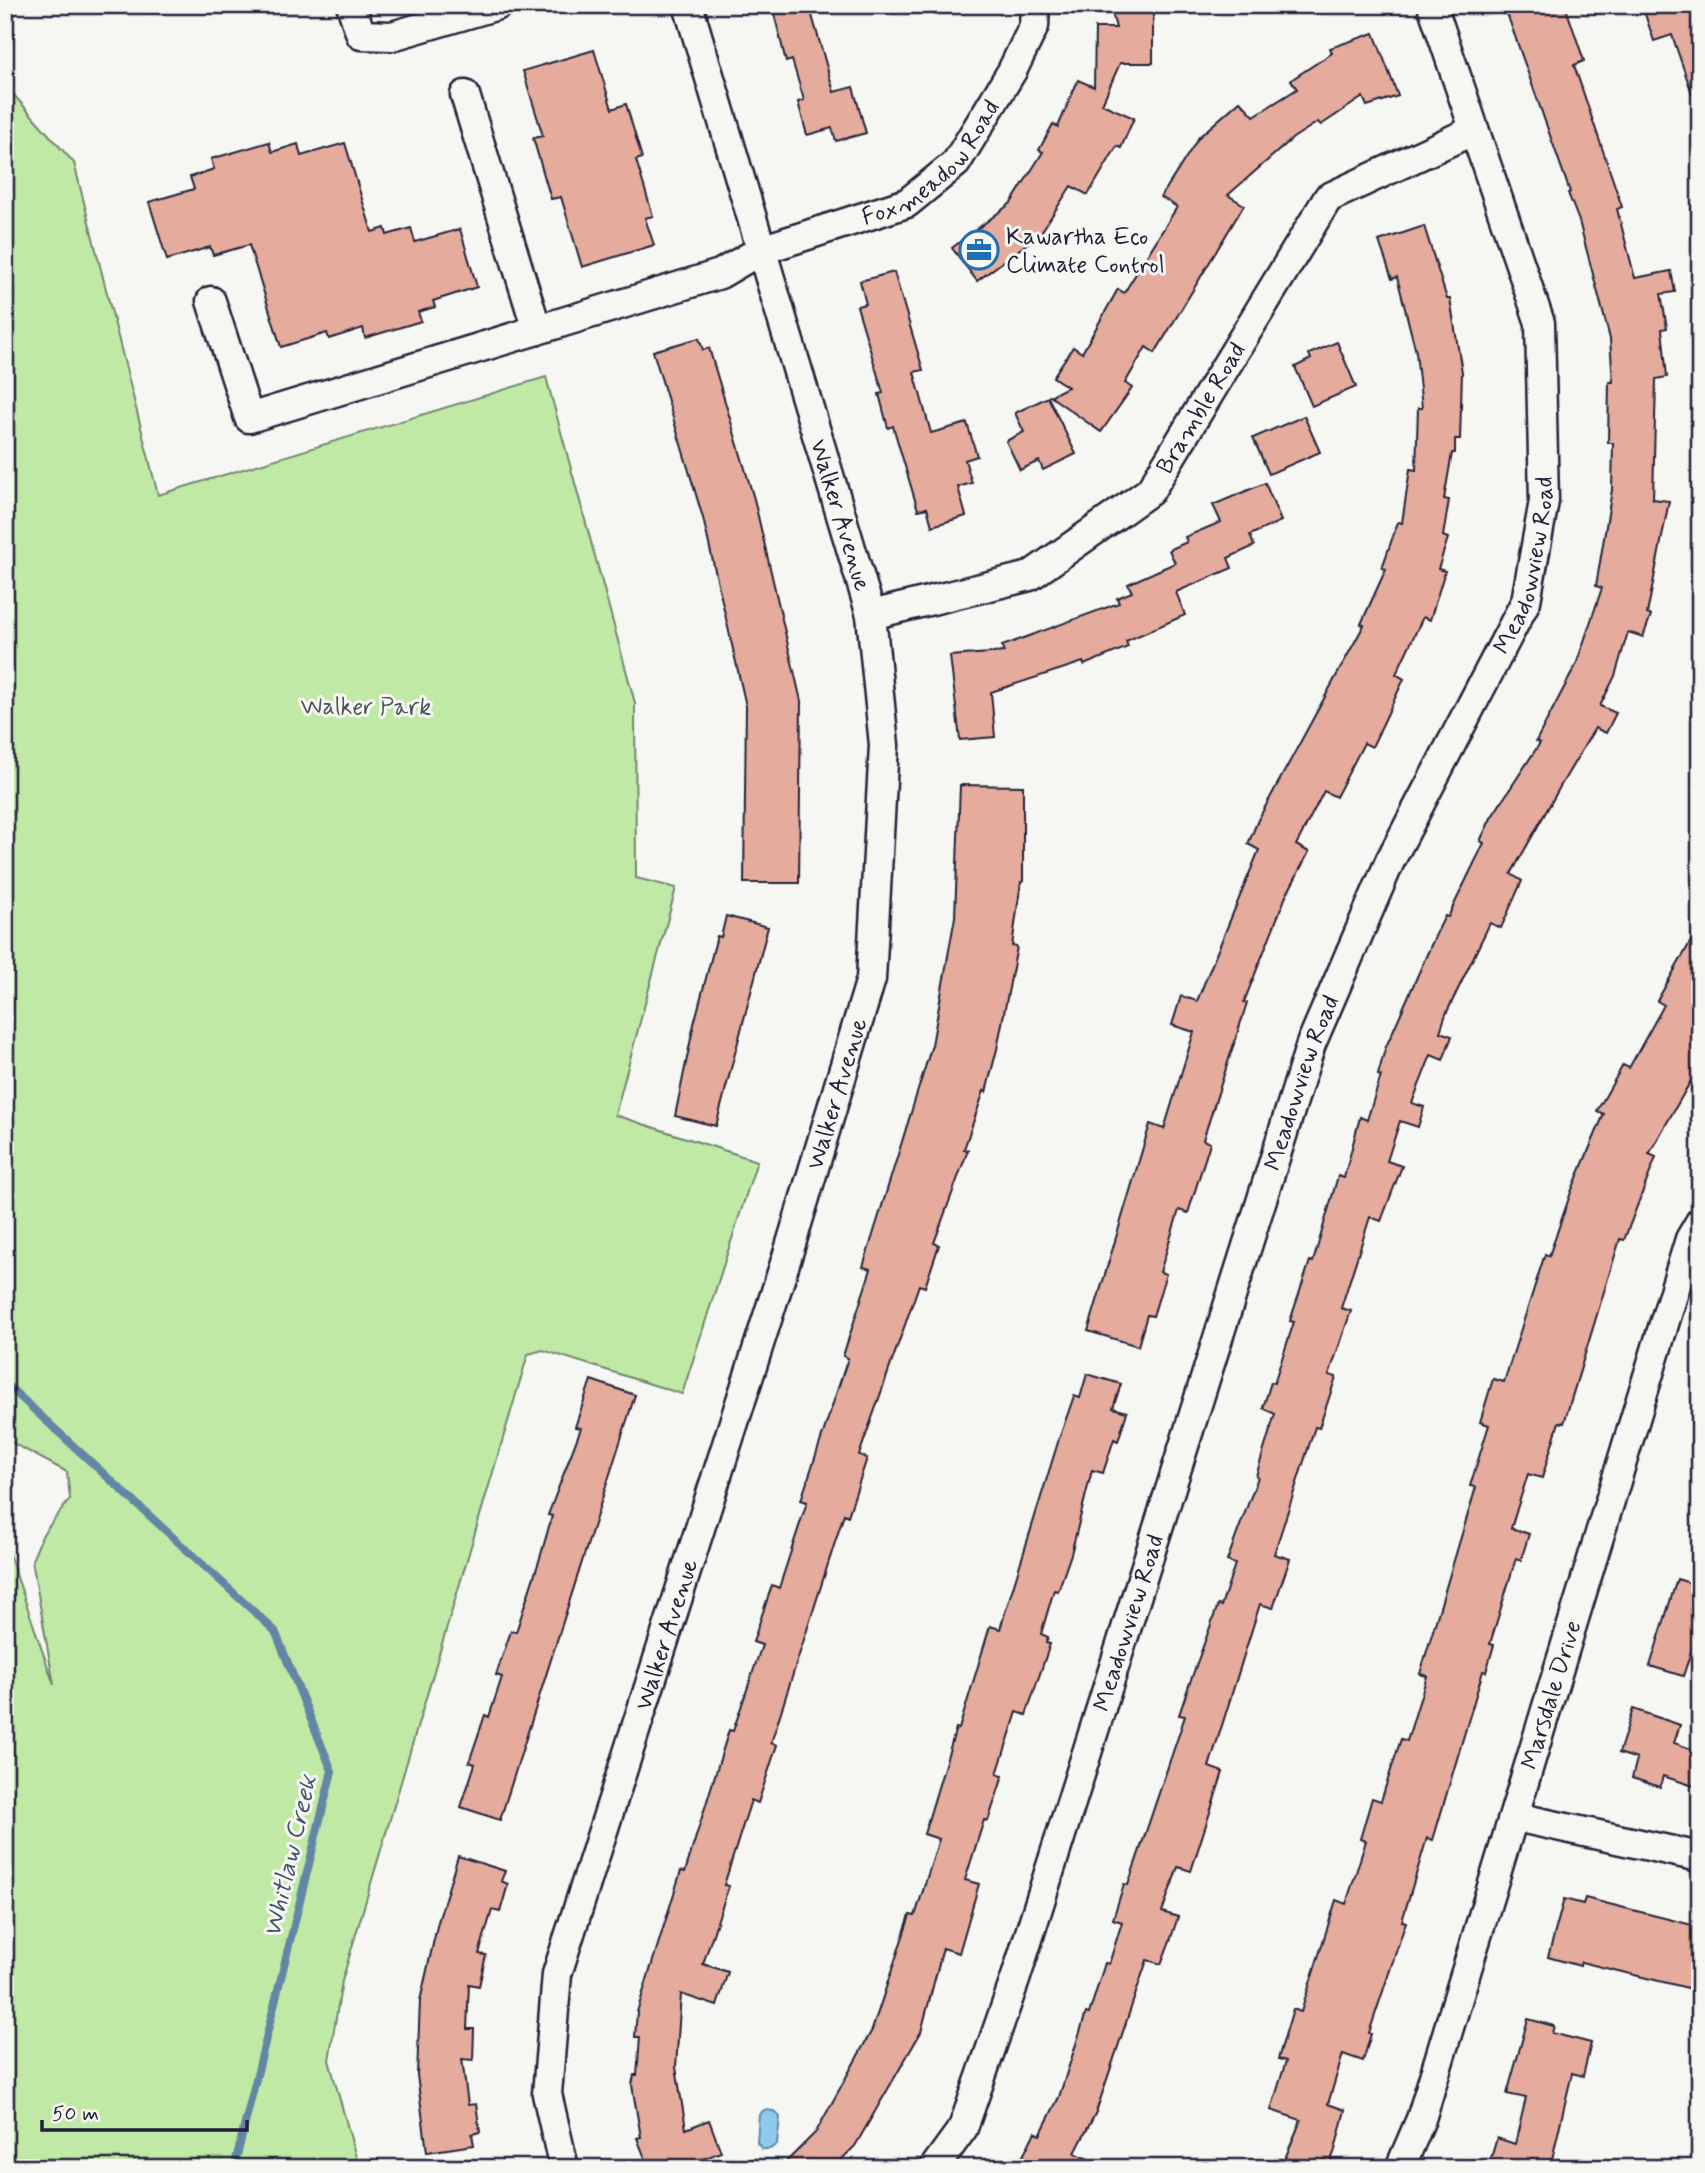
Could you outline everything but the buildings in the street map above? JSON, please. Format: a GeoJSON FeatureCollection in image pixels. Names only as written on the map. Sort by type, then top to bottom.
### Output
{"type":"FeatureCollection","features":[{"type":"Feature","properties":{"kind":"street"},"geometry":{"type":"LineString","coordinates":[[351,5],[361,35],[393,36],[498,5]]}},
{"type":"Feature","properties":{"kind":"street","name":"Walker Avenue"},"geometry":{"type":"LineString","coordinates":[[564,2168],[547,2094],[557,1974],[787,1257],[871,979],[884,745],[870,615],[688,5]]}},
{"type":"Feature","properties":{"kind":"street","name":"Foxmeadow Road"},"geometry":{"type":"LineString","coordinates":[[211,301],[249,418],[720,274],[761,250],[907,203],[956,163],[1012,71],[1034,26],[1035,5]]}},
{"type":"Feature","properties":{"kind":"street","name":"Meadowview Road"},"geometry":{"type":"LineString","coordinates":[[934,2168],[963,2128],[1016,1977],[1311,1044],[1390,861],[1526,601],[1544,501],[1540,323],[1432,5]]}},
{"type":"Feature","properties":{"kind":"street"},"geometry":{"type":"LineString","coordinates":[[466,95],[537,330]]}},
{"type":"Feature","properties":{"kind":"street","name":"Bramble Road"},"geometry":{"type":"LineString","coordinates":[[870,615],[1030,576],[1150,491],[1328,198],[1474,130]]}},
{"type":"Feature","properties":{"kind":"street","name":"Marsdale Drive"},"geometry":{"type":"LineString","coordinates":[[1400,2168],[1420,2119],[1515,1817],[1603,1529],[1633,1419],[1690,1239],[1700,1222]]}},
{"type":"Feature","properties":{"kind":"street"},"geometry":{"type":"LineString","coordinates":[[1515,1817],[1700,1857]]}},
{"type":"Feature","properties":{"kind":"green space","name":"Walker Park"},"geometry":{"type":"Polygon","coordinates":[[[5,85],[74,163],[158,495],[546,377],[635,703],[636,878],[676,888],[615,1115],[757,1161],[682,1394],[543,1350],[528,1354],[342,1981],[329,2060],[359,2168],[5,2168],[5,1542],[54,1685],[32,1560],[43,1534],[70,1499],[67,1472],[5,1439],[5,85]]]}},
{"type":"Feature","properties":{"kind":"water"},"geometry":{"type":"Polygon","coordinates":[[[764,2110],[774,2111],[780,2117],[777,2144],[770,2149],[762,2149],[757,2143],[759,2115],[764,2110]]]}},
{"type":"Feature","properties":{"kind":"waterway","name":"Whitlaw Creek"},"geometry":{"type":"LineString","coordinates":[[5,1383],[275,1631],[332,1771],[234,2168]]}},
{"type":"Feature","properties":{"kind":"place","name":"Kawartha Eco Climate Control"},"geometry":{"type":"Point","coordinates":[979,250]}}]}
